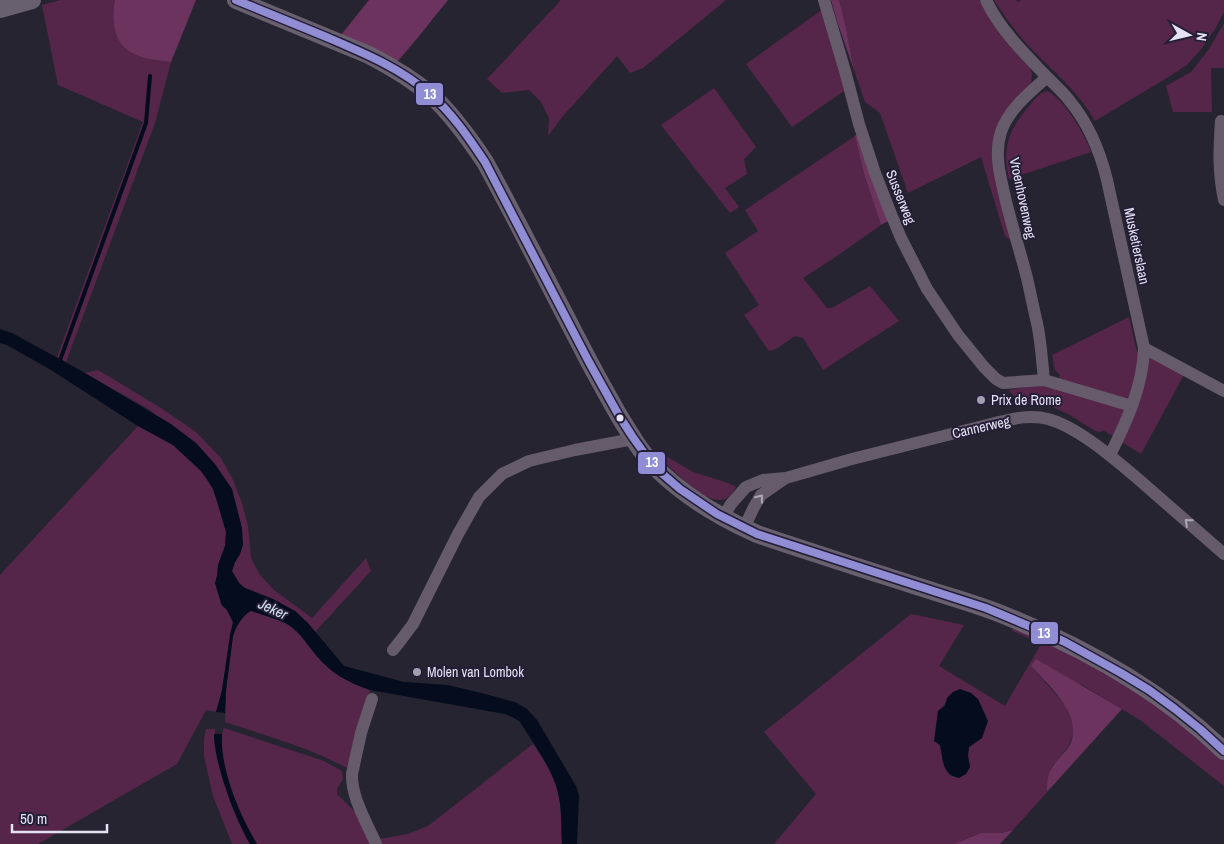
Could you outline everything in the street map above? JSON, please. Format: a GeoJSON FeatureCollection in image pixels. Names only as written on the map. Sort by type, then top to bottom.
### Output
{"type":"FeatureCollection","features":[{"type":"Feature","properties":{"kind":"main road"},"geometry":{"type":"LineString","coordinates":[[0,9],[32,0]]}},
{"type":"Feature","properties":{"kind":"main road"},"geometry":{"type":"LineString","coordinates":[[236,0],[369,55],[417,84],[440,104],[468,137],[485,162],[598,380],[633,439],[658,470],[700,503],[757,534],[1004,615],[1040,630],[1123,674],[1176,710],[1224,751]]}},
{"type":"Feature","properties":{"kind":"street","name":"Susserweg"},"geometry":{"type":"LineString","coordinates":[[824,0],[875,173],[901,238],[927,289],[958,335],[984,367],[999,381],[1007,384],[1044,380]]}},
{"type":"Feature","properties":{"kind":"street"},"geometry":{"type":"LineString","coordinates":[[986,0],[1002,28],[1047,77]]}},
{"type":"Feature","properties":{"kind":"street","name":"Musketierslaan"},"geometry":{"type":"LineString","coordinates":[[1047,77],[1069,99],[1079,114],[1088,128],[1102,162],[1144,348],[1142,373],[1132,406],[1122,432],[1110,455]]}},
{"type":"Feature","properties":{"kind":"street","name":"Vroenhovenweg"},"geometry":{"type":"LineString","coordinates":[[1044,380],[1038,326],[1012,226],[999,170],[998,155],[999,141],[1009,117],[1047,77]]}},
{"type":"Feature","properties":{"kind":"street"},"geometry":{"type":"LineString","coordinates":[[1221,121],[1219,168],[1224,200]]}},
{"type":"Feature","properties":{"kind":"street"},"geometry":{"type":"LineString","coordinates":[[1144,348],[1224,391]]}},
{"type":"Feature","properties":{"kind":"street"},"geometry":{"type":"LineString","coordinates":[[1044,380],[1132,406]]}},
{"type":"Feature","properties":{"kind":"street","name":"Cannerweg"},"geometry":{"type":"LineString","coordinates":[[723,517],[731,504],[746,487],[763,480],[786,478],[977,427],[1026,417],[1048,419],[1059,423],[1110,455],[1224,554]]}},
{"type":"Feature","properties":{"kind":"street"},"geometry":{"type":"LineString","coordinates":[[393,650],[413,624],[458,534],[479,497],[502,474],[529,461],[633,439]]}},
{"type":"Feature","properties":{"kind":"street","name":"Cannerweg"},"geometry":{"type":"LineString","coordinates":[[744,528],[761,495],[786,478]]}},
{"type":"Feature","properties":{"kind":"street"},"geometry":{"type":"LineString","coordinates":[[372,699],[361,732],[352,780],[354,792],[376,844]]}},
{"type":"Feature","properties":{"kind":"shaded area"},"geometry":{"type":"Polygon","coordinates":[[[61,0],[115,0],[113,15],[115,30],[117,37],[126,49],[141,57],[171,62],[155,123],[66,362],[57,357],[143,122],[58,85],[42,5],[61,0]]]}},
{"type":"Feature","properties":{"kind":"shaded area"},"geometry":{"type":"Polygon","coordinates":[[[115,0],[196,0],[171,62],[141,57],[126,49],[117,37],[115,30],[113,15],[115,0]]]}},
{"type":"Feature","properties":{"kind":"shaded area"},"geometry":{"type":"Polygon","coordinates":[[[369,0],[448,0],[397,62],[341,35],[369,0]]]}},
{"type":"Feature","properties":{"kind":"shaded area"},"geometry":{"type":"Polygon","coordinates":[[[561,0],[726,0],[643,68],[630,73],[617,56],[563,116],[548,136],[549,118],[541,102],[529,90],[502,93],[487,79],[561,0]]]}},
{"type":"Feature","properties":{"kind":"shaded area"},"geometry":{"type":"Polygon","coordinates":[[[831,0],[839,0],[854,70],[837,21],[831,0]]]}},
{"type":"Feature","properties":{"kind":"shaded area"},"geometry":{"type":"Polygon","coordinates":[[[839,0],[979,0],[1007,43],[1030,68],[1032,74],[1031,83],[997,127],[1010,240],[1005,236],[981,157],[908,193],[880,113],[865,102],[854,70],[839,0]]]}},
{"type":"Feature","properties":{"kind":"shaded area"},"geometry":{"type":"Polygon","coordinates":[[[994,0],[1016,0],[1017,2],[1022,0],[1224,0],[1224,12],[1202,48],[1187,65],[1095,121],[1080,99],[1022,38],[994,0]]]}},
{"type":"Feature","properties":{"kind":"shaded area"},"geometry":{"type":"Polygon","coordinates":[[[823,9],[847,89],[792,127],[746,64],[823,9]]]}},
{"type":"Feature","properties":{"kind":"shaded area"},"geometry":{"type":"Polygon","coordinates":[[[1224,23],[1224,68],[1211,68],[1212,112],[1173,112],[1166,86],[1191,72],[1209,49],[1224,23]]]}},
{"type":"Feature","properties":{"kind":"shaded area"},"geometry":{"type":"Polygon","coordinates":[[[714,88],[756,147],[744,159],[747,174],[725,188],[739,207],[730,213],[661,125],[714,88]]]}},
{"type":"Feature","properties":{"kind":"shaded area"},"geometry":{"type":"Polygon","coordinates":[[[1047,91],[1054,95],[1067,109],[1079,127],[1091,152],[1009,179],[1006,158],[1008,140],[1016,123],[1033,101],[1047,91]]]}},
{"type":"Feature","properties":{"kind":"shaded area"},"geometry":{"type":"Polygon","coordinates":[[[858,132],[890,220],[881,225],[864,174],[855,136],[858,132]]]}},
{"type":"Feature","properties":{"kind":"shaded area"},"geometry":{"type":"Polygon","coordinates":[[[855,136],[864,174],[881,225],[803,278],[827,308],[832,308],[870,286],[899,321],[823,370],[803,338],[795,336],[776,349],[769,351],[744,315],[759,305],[725,253],[758,231],[745,210],[855,136]]]}},
{"type":"Feature","properties":{"kind":"shaded area"},"geometry":{"type":"Polygon","coordinates":[[[1129,317],[1137,352],[1147,352],[1185,373],[1141,454],[1103,430],[1101,432],[1095,431],[1070,415],[1049,405],[1020,404],[1009,390],[1039,385],[1055,388],[1060,375],[1055,370],[1052,355],[1129,317]]]}},
{"type":"Feature","properties":{"kind":"shaded area"},"geometry":{"type":"Polygon","coordinates":[[[98,370],[161,408],[196,432],[221,458],[233,480],[242,503],[248,526],[251,558],[260,575],[274,590],[312,618],[366,558],[371,571],[315,632],[295,611],[245,588],[239,583],[232,571],[240,554],[232,489],[150,410],[85,373],[98,370]]]}},
{"type":"Feature","properties":{"kind":"shaded area"},"geometry":{"type":"Polygon","coordinates":[[[138,426],[173,445],[201,471],[213,489],[226,532],[225,546],[218,565],[215,583],[221,605],[227,610],[233,622],[220,702],[216,712],[206,710],[177,764],[38,844],[0,844],[0,575],[138,426]]]}},
{"type":"Feature","properties":{"kind":"shaded area"},"geometry":{"type":"Polygon","coordinates":[[[664,455],[693,472],[736,487],[730,496],[725,499],[709,498],[691,486],[662,460],[664,455]]]}},
{"type":"Feature","properties":{"kind":"shaded area"},"geometry":{"type":"Polygon","coordinates":[[[250,610],[288,624],[304,639],[317,657],[354,684],[370,690],[349,769],[273,737],[225,722],[226,690],[233,636],[240,622],[250,610]]]}},
{"type":"Feature","properties":{"kind":"shaded area"},"geometry":{"type":"Polygon","coordinates":[[[911,614],[964,625],[939,666],[1005,706],[1041,644],[1011,630],[1018,626],[1138,692],[1224,756],[1224,786],[1140,720],[1082,685],[1031,666],[1065,705],[1073,724],[1073,735],[1068,747],[1052,767],[1048,777],[1047,792],[1013,830],[1001,833],[981,833],[954,844],[774,844],[816,794],[764,732],[911,614]],[[953,692],[938,711],[935,739],[940,747],[944,766],[952,777],[970,767],[969,747],[982,738],[953,692]]]}},
{"type":"Feature","properties":{"kind":"shaded area"},"geometry":{"type":"Polygon","coordinates":[[[1036,659],[1122,709],[1047,792],[1049,773],[1068,748],[1073,737],[1073,725],[1069,714],[1056,693],[1031,666],[1036,659]]]}},
{"type":"Feature","properties":{"kind":"shaded area"},"geometry":{"type":"Polygon","coordinates":[[[224,728],[324,761],[342,771],[343,779],[337,789],[337,794],[362,819],[372,844],[232,844],[213,796],[204,756],[206,729],[215,729],[215,734],[222,734],[224,728]]]}},
{"type":"Feature","properties":{"kind":"shaded area"},"geometry":{"type":"Polygon","coordinates":[[[533,744],[549,769],[555,783],[561,808],[562,844],[381,844],[379,839],[408,834],[428,826],[533,744]]]}},
{"type":"Feature","properties":{"kind":"shaded area"},"geometry":{"type":"Polygon","coordinates":[[[1013,830],[1000,844],[954,844],[981,833],[1001,833],[1013,830]]]}},
{"type":"Feature","properties":{"kind":"water","name":"Jeker"},"geometry":{"type":"Polygon","coordinates":[[[0,329],[12,333],[78,369],[171,424],[196,443],[215,464],[232,489],[242,528],[243,545],[232,571],[239,583],[245,588],[273,599],[295,611],[308,623],[344,666],[404,682],[448,685],[515,702],[527,709],[537,720],[576,786],[579,795],[577,844],[562,844],[561,815],[557,788],[549,768],[520,722],[516,719],[505,714],[370,690],[355,684],[340,677],[327,667],[299,634],[291,627],[274,618],[251,611],[242,618],[233,636],[225,713],[216,712],[222,690],[233,622],[222,605],[215,583],[218,565],[225,546],[226,532],[213,489],[201,471],[173,445],[138,426],[51,370],[7,345],[0,343],[0,329]]]}},
{"type":"Feature","properties":{"kind":"water"},"geometry":{"type":"Polygon","coordinates":[[[960,689],[971,693],[978,699],[988,721],[982,738],[969,747],[970,767],[966,774],[959,778],[949,774],[946,770],[940,745],[934,741],[938,711],[945,706],[947,698],[953,692],[960,689]]]}},
{"type":"Feature","properties":{"kind":"water"},"geometry":{"type":"Polygon","coordinates":[[[214,734],[222,734],[222,748],[227,776],[237,805],[257,844],[250,844],[232,806],[221,775],[214,734]]]}},
{"type":"Feature","properties":{"kind":"waterway"},"geometry":{"type":"LineString","coordinates":[[59,363],[146,123],[150,76]]}},
{"type":"Feature","properties":{"kind":"transit line","name":"13"},"geometry":{"type":"LineString","coordinates":[[236,0],[352,48],[393,68],[418,84],[446,109],[485,162],[618,414],[647,457],[658,470],[680,489],[717,514],[757,534],[986,608],[1065,642],[1149,690],[1200,729],[1224,751]]}},
{"type":"Feature","properties":{"kind":"place","name":"Prix de Rome"},"geometry":{"type":"Point","coordinates":[981,400]}},
{"type":"Feature","properties":{"kind":"place","name":"Molen van Lombok"},"geometry":{"type":"Point","coordinates":[417,672]}}]}
